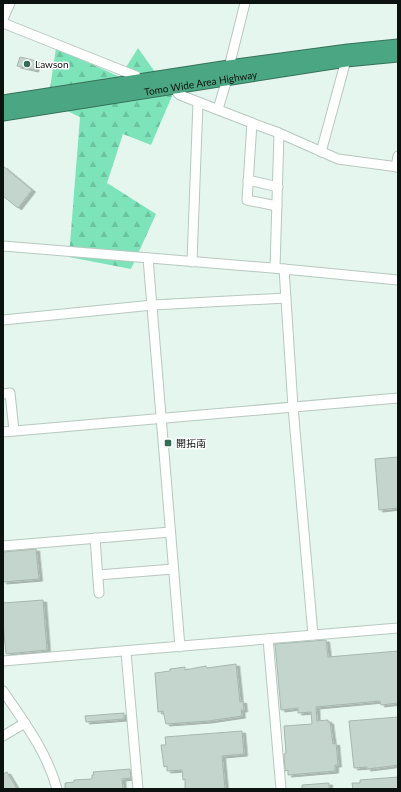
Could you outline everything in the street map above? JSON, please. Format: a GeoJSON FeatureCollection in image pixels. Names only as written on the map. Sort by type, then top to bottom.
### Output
{"type":"FeatureCollection","features":[{"type":"Feature","properties":{"kind":"highway","name":"Tomo Wide Area Highway"},"geometry":{"type":"LineString","coordinates":[[3,114],[174,87],[228,73],[398,46]]}},
{"type":"Feature","properties":{"kind":"highway","name":"Tomo Wide Area Highway"},"geometry":{"type":"LineString","coordinates":[[3,102],[139,82],[398,55]]}},
{"type":"Feature","properties":{"kind":"street"},"geometry":{"type":"LineString","coordinates":[[3,19],[10,3]]}},
{"type":"Feature","properties":{"kind":"street"},"geometry":{"type":"LineString","coordinates":[[218,110],[245,3]]}},
{"type":"Feature","properties":{"kind":"street"},"geometry":{"type":"LineString","coordinates":[[3,23],[136,76],[139,82]]}},
{"type":"Feature","properties":{"kind":"street"},"geometry":{"type":"LineString","coordinates":[[321,152],[346,60]]}},
{"type":"Feature","properties":{"kind":"street"},"geometry":{"type":"LineString","coordinates":[[174,87],[180,94],[198,102],[280,133],[338,159],[397,167],[398,156]]}},
{"type":"Feature","properties":{"kind":"street"},"geometry":{"type":"LineString","coordinates":[[192,262],[198,102]]}},
{"type":"Feature","properties":{"kind":"street"},"geometry":{"type":"LineString","coordinates":[[252,123],[247,200],[277,206]]}},
{"type":"Feature","properties":{"kind":"street"},"geometry":{"type":"LineString","coordinates":[[280,133],[277,206],[279,269],[286,298],[293,406],[312,635]]}},
{"type":"Feature","properties":{"kind":"street"},"geometry":{"type":"LineString","coordinates":[[248,180],[278,187]]}},
{"type":"Feature","properties":{"kind":"street"},"geometry":{"type":"LineString","coordinates":[[3,246],[398,280]]}},
{"type":"Feature","properties":{"kind":"street"},"geometry":{"type":"LineString","coordinates":[[148,258],[180,647]]}},
{"type":"Feature","properties":{"kind":"street"},"geometry":{"type":"LineString","coordinates":[[3,320],[153,305],[286,298]]}},
{"type":"Feature","properties":{"kind":"street"},"geometry":{"type":"LineString","coordinates":[[3,394],[10,393],[14,431]]}},
{"type":"Feature","properties":{"kind":"street"},"geometry":{"type":"LineString","coordinates":[[3,432],[398,398]]}},
{"type":"Feature","properties":{"kind":"street"},"geometry":{"type":"LineString","coordinates":[[3,546],[170,532]]}},
{"type":"Feature","properties":{"kind":"street"},"geometry":{"type":"LineString","coordinates":[[95,538],[99,593]]}},
{"type":"Feature","properties":{"kind":"street"},"geometry":{"type":"LineString","coordinates":[[98,576],[173,569]]}},
{"type":"Feature","properties":{"kind":"street"},"geometry":{"type":"LineString","coordinates":[[3,661],[126,652],[398,628]]}},
{"type":"Feature","properties":{"kind":"street"},"geometry":{"type":"LineString","coordinates":[[268,639],[281,789]]}},
{"type":"Feature","properties":{"kind":"street"},"geometry":{"type":"LineString","coordinates":[[126,652],[138,789]]}},
{"type":"Feature","properties":{"kind":"street"},"geometry":{"type":"LineString","coordinates":[[3,691],[42,750],[57,789]]}},
{"type":"Feature","properties":{"kind":"street"},"geometry":{"type":"LineString","coordinates":[[3,736],[25,724]]}},
{"type":"Feature","properties":{"kind":"green space"},"geometry":{"type":"Polygon","coordinates":[[[56,48],[120,77],[138,48],[172,96],[151,145],[123,134],[107,183],[156,214],[131,269],[69,257],[80,117],[48,102],[56,48]]]}},
{"type":"Feature","properties":{"kind":"building"},"geometry":{"type":"Polygon","coordinates":[[[20,57],[37,61],[35,70],[17,66],[20,57]]]}},
{"type":"Feature","properties":{"kind":"building"},"geometry":{"type":"Polygon","coordinates":[[[3,166],[32,190],[18,208],[3,196],[3,166]]]}},
{"type":"Feature","properties":{"kind":"building"},"geometry":{"type":"Polygon","coordinates":[[[398,457],[398,508],[379,510],[375,459],[398,457]]]}},
{"type":"Feature","properties":{"kind":"building"},"geometry":{"type":"Polygon","coordinates":[[[36,549],[39,579],[3,582],[3,552],[36,549]]]}},
{"type":"Feature","properties":{"kind":"building"},"geometry":{"type":"Polygon","coordinates":[[[43,600],[47,650],[6,654],[3,603],[43,600]]]}},
{"type":"Feature","properties":{"kind":"building"},"geometry":{"type":"Polygon","coordinates":[[[326,640],[328,657],[398,651],[398,703],[381,705],[380,701],[316,707],[317,721],[328,720],[328,722],[330,722],[333,744],[336,743],[338,765],[335,765],[335,771],[288,775],[288,770],[285,771],[284,754],[286,753],[284,726],[312,724],[311,712],[298,713],[298,708],[281,710],[275,644],[326,640]]]}},
{"type":"Feature","properties":{"kind":"building"},"geometry":{"type":"Polygon","coordinates":[[[236,664],[240,702],[243,701],[244,710],[241,710],[242,716],[208,721],[166,724],[163,711],[158,712],[155,673],[185,667],[185,670],[206,666],[207,668],[236,664]]]}},
{"type":"Feature","properties":{"kind":"building"},"geometry":{"type":"Polygon","coordinates":[[[124,713],[124,719],[86,722],[85,716],[124,713]]]}},
{"type":"Feature","properties":{"kind":"building"},"geometry":{"type":"Polygon","coordinates":[[[398,717],[398,765],[367,769],[367,767],[354,768],[349,721],[398,717]]]}},
{"type":"Feature","properties":{"kind":"building"},"geometry":{"type":"Polygon","coordinates":[[[242,731],[244,754],[222,756],[225,789],[185,789],[185,779],[183,780],[182,770],[167,771],[167,766],[164,767],[161,745],[166,745],[165,737],[242,731]]]}},
{"type":"Feature","properties":{"kind":"building"},"geometry":{"type":"Polygon","coordinates":[[[130,769],[131,778],[122,779],[123,789],[65,789],[65,783],[74,782],[74,780],[92,779],[92,775],[94,775],[93,772],[130,769]]]}},
{"type":"Feature","properties":{"kind":"building"},"geometry":{"type":"Polygon","coordinates":[[[7,772],[17,789],[3,789],[3,774],[7,772]]]}},
{"type":"Feature","properties":{"kind":"building"},"geometry":{"type":"Polygon","coordinates":[[[398,777],[398,789],[353,789],[352,783],[360,783],[360,780],[398,777]]]}},
{"type":"Feature","properties":{"kind":"building"},"geometry":{"type":"Polygon","coordinates":[[[329,783],[329,789],[302,789],[302,785],[329,783]]]}},
{"type":"Feature","properties":{"kind":"place","name":"Lawson"},"geometry":{"type":"Point","coordinates":[27,64]}},
{"type":"Feature","properties":{"kind":"place","name":"開拓南"},"geometry":{"type":"Point","coordinates":[168,443]}}]}
